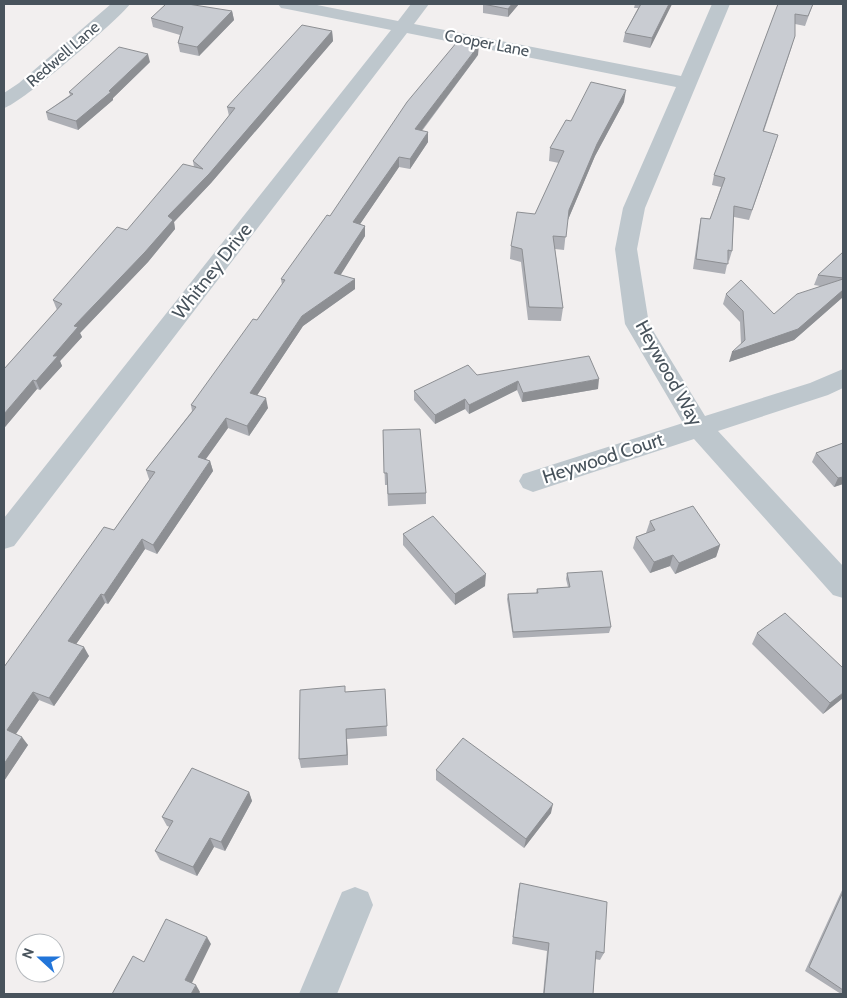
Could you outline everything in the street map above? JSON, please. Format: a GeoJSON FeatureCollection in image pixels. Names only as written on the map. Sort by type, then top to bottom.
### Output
{"type":"FeatureCollection","features":[{"type":"Feature","properties":{"kind":"street","name":"Redwell Lane"},"geometry":{"type":"LineString","coordinates":[[4,102],[26,87],[121,4]]}},
{"type":"Feature","properties":{"kind":"street","name":"Cooper Lane"},"geometry":{"type":"LineString","coordinates":[[287,4],[688,83]]}},
{"type":"Feature","properties":{"kind":"street","name":"Whitney Drive"},"geometry":{"type":"LineString","coordinates":[[4,538],[420,4]]}},
{"type":"Feature","properties":{"kind":"street","name":"Heywood Way"},"geometry":{"type":"LineString","coordinates":[[721,4],[634,208],[626,250],[637,324],[698,427],[843,586]]}},
{"type":"Feature","properties":{"kind":"street","name":"Heywood Court"},"geometry":{"type":"LineString","coordinates":[[534,481],[819,389],[843,378]]}},
{"type":"Feature","properties":{"kind":"street"},"geometry":{"type":"LineString","coordinates":[[318,994],[356,905]]}},
{"type":"Feature","properties":{"kind":"building"},"geometry":{"type":"Polygon","coordinates":[[[166,4],[188,4],[232,11],[197,47],[178,43],[183,27],[151,18],[166,4]]]}},
{"type":"Feature","properties":{"kind":"building"},"geometry":{"type":"Polygon","coordinates":[[[483,4],[512,4],[508,9],[483,4]]]}},
{"type":"Feature","properties":{"kind":"building"},"geometry":{"type":"Polygon","coordinates":[[[641,4],[669,4],[652,38],[625,33],[641,4]]]}},
{"type":"Feature","properties":{"kind":"building"},"geometry":{"type":"Polygon","coordinates":[[[778,4],[813,4],[808,16],[795,14],[795,36],[763,131],[778,135],[752,210],[734,206],[732,251],[728,250],[728,264],[696,259],[701,218],[710,219],[725,178],[714,175],[778,4]]]}},
{"type":"Feature","properties":{"kind":"building"},"geometry":{"type":"Polygon","coordinates":[[[302,25],[332,31],[209,174],[168,216],[173,220],[74,326],[78,327],[53,356],[58,356],[36,381],[33,380],[4,414],[4,369],[62,304],[53,300],[117,227],[127,230],[183,164],[203,169],[193,161],[235,108],[227,107],[302,25]]]}},
{"type":"Feature","properties":{"kind":"building"},"geometry":{"type":"Polygon","coordinates":[[[462,36],[470,38],[479,45],[415,129],[428,132],[410,159],[399,157],[353,222],[365,226],[334,273],[355,279],[302,316],[250,393],[266,398],[247,426],[226,418],[198,457],[210,461],[153,545],[142,539],[104,595],[101,594],[68,641],[84,647],[49,698],[33,692],[7,730],[22,737],[4,764],[4,667],[104,527],[114,530],[155,472],[146,470],[196,407],[191,405],[253,319],[257,320],[285,280],[281,279],[327,215],[330,216],[407,102],[462,36]]]}},
{"type":"Feature","properties":{"kind":"building"},"geometry":{"type":"Polygon","coordinates":[[[119,47],[148,54],[109,91],[111,92],[76,121],[46,112],[73,94],[69,92],[119,47]]]}},
{"type":"Feature","properties":{"kind":"building"},"geometry":{"type":"Polygon","coordinates":[[[591,82],[626,90],[597,144],[569,210],[566,237],[553,236],[563,308],[529,307],[522,249],[511,246],[517,212],[535,214],[564,151],[550,148],[566,120],[571,121],[591,82]]]}},
{"type":"Feature","properties":{"kind":"building"},"geometry":{"type":"Polygon","coordinates":[[[843,252],[843,278],[818,275],[843,252]]]}},
{"type":"Feature","properties":{"kind":"building"},"geometry":{"type":"Polygon","coordinates":[[[843,279],[843,290],[798,329],[732,352],[745,340],[743,311],[726,294],[741,280],[774,314],[797,294],[843,279]]]}},
{"type":"Feature","properties":{"kind":"building"},"geometry":{"type":"Polygon","coordinates":[[[589,356],[599,379],[523,393],[518,381],[469,405],[465,399],[435,415],[414,391],[468,365],[477,375],[589,356]]]}},
{"type":"Feature","properties":{"kind":"building"},"geometry":{"type":"Polygon","coordinates":[[[420,429],[426,493],[388,494],[387,473],[384,473],[383,430],[420,429]]]}},
{"type":"Feature","properties":{"kind":"building"},"geometry":{"type":"Polygon","coordinates":[[[843,443],[843,477],[838,478],[816,453],[843,443]]]}},
{"type":"Feature","properties":{"kind":"building"},"geometry":{"type":"Polygon","coordinates":[[[693,506],[720,545],[679,563],[673,555],[654,562],[636,537],[655,530],[650,521],[693,506]]]}},
{"type":"Feature","properties":{"kind":"building"},"geometry":{"type":"Polygon","coordinates":[[[433,516],[486,574],[455,594],[403,534],[433,516]]]}},
{"type":"Feature","properties":{"kind":"building"},"geometry":{"type":"Polygon","coordinates":[[[602,571],[611,627],[513,632],[508,594],[538,593],[537,589],[570,587],[567,573],[602,571]]]}},
{"type":"Feature","properties":{"kind":"building"},"geometry":{"type":"Polygon","coordinates":[[[785,613],[843,668],[843,693],[830,703],[757,633],[785,613]]]}},
{"type":"Feature","properties":{"kind":"building"},"geometry":{"type":"Polygon","coordinates":[[[345,686],[345,692],[385,689],[387,726],[346,729],[347,755],[299,759],[300,690],[345,686]]]}},
{"type":"Feature","properties":{"kind":"building"},"geometry":{"type":"Polygon","coordinates":[[[463,738],[553,804],[526,839],[436,770],[463,738]]]}},
{"type":"Feature","properties":{"kind":"building"},"geometry":{"type":"Polygon","coordinates":[[[192,768],[249,792],[221,842],[210,838],[193,867],[155,851],[173,821],[162,817],[192,768]]]}},
{"type":"Feature","properties":{"kind":"building"},"geometry":{"type":"Polygon","coordinates":[[[520,883],[607,902],[604,953],[596,951],[593,994],[544,994],[549,943],[513,937],[520,883]]]}},
{"type":"Feature","properties":{"kind":"building"},"geometry":{"type":"Polygon","coordinates":[[[843,892],[843,990],[809,967],[843,892]]]}},
{"type":"Feature","properties":{"kind":"building"},"geometry":{"type":"Polygon","coordinates":[[[166,919],[207,937],[185,980],[196,985],[191,994],[112,994],[133,956],[144,962],[166,919]]]}}]}
